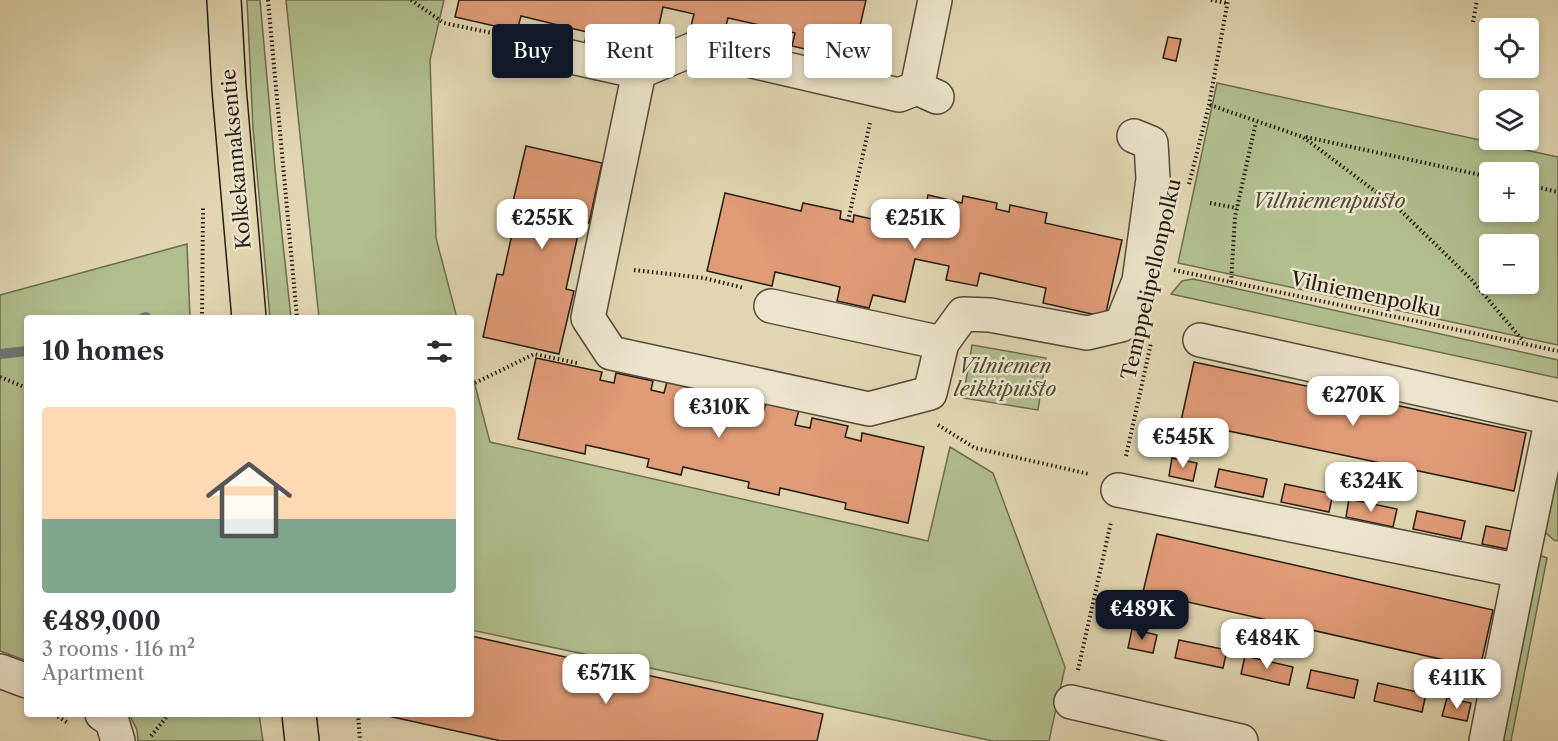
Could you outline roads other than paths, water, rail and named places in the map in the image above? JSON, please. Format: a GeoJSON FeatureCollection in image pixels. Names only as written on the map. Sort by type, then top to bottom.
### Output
{"type":"FeatureCollection","features":[{"type":"Feature","properties":{"kind":"main road","name":"Kolkekannaksentie"},"geometry":{"type":"LineString","coordinates":[[224,0],[229,88],[249,315]]}},
{"type":"Feature","properties":{"kind":"main road"},"geometry":{"type":"LineString","coordinates":[[299,717],[302,741]]}},
{"type":"Feature","properties":{"kind":"street"},"geometry":{"type":"LineString","coordinates":[[675,57],[696,48],[899,95],[927,93],[939,12]]}},
{"type":"Feature","properties":{"kind":"street"},"geometry":{"type":"LineString","coordinates":[[638,78],[588,318],[611,353],[869,409],[930,393],[942,343],[963,314],[990,315],[1087,333],[1121,325],[1139,281],[1153,178],[1151,142],[1134,136]]}},
{"type":"Feature","properties":{"kind":"street"},"geometry":{"type":"LineString","coordinates":[[775,307],[942,343]]}},
{"type":"Feature","properties":{"kind":"street"},"geometry":{"type":"LineString","coordinates":[[1200,340],[1552,418],[1486,741]]}},
{"type":"Feature","properties":{"kind":"street"},"geometry":{"type":"LineString","coordinates":[[1119,485],[1520,571]]}},
{"type":"Feature","properties":{"kind":"street"},"geometry":{"type":"LineString","coordinates":[[0,671],[24,680]]}},
{"type":"Feature","properties":{"kind":"street"},"geometry":{"type":"LineString","coordinates":[[1071,702],[1241,741]]}},
{"type":"Feature","properties":{"kind":"street"},"geometry":{"type":"LineString","coordinates":[[106,717],[112,721],[118,741]]}},
{"type":"Feature","properties":{"kind":"waterway"},"geometry":{"type":"LineString","coordinates":[[0,354],[24,351]]}},
{"type":"Feature","properties":{"kind":"park label","name":"Villniemenpuisto"},"geometry":{"type":"Point","coordinates":[1329,201]}},
{"type":"Feature","properties":{"kind":"park label","name":"Vilniemen leikkipuisto"},"geometry":{"type":"Point","coordinates":[1005,378]}}]}
